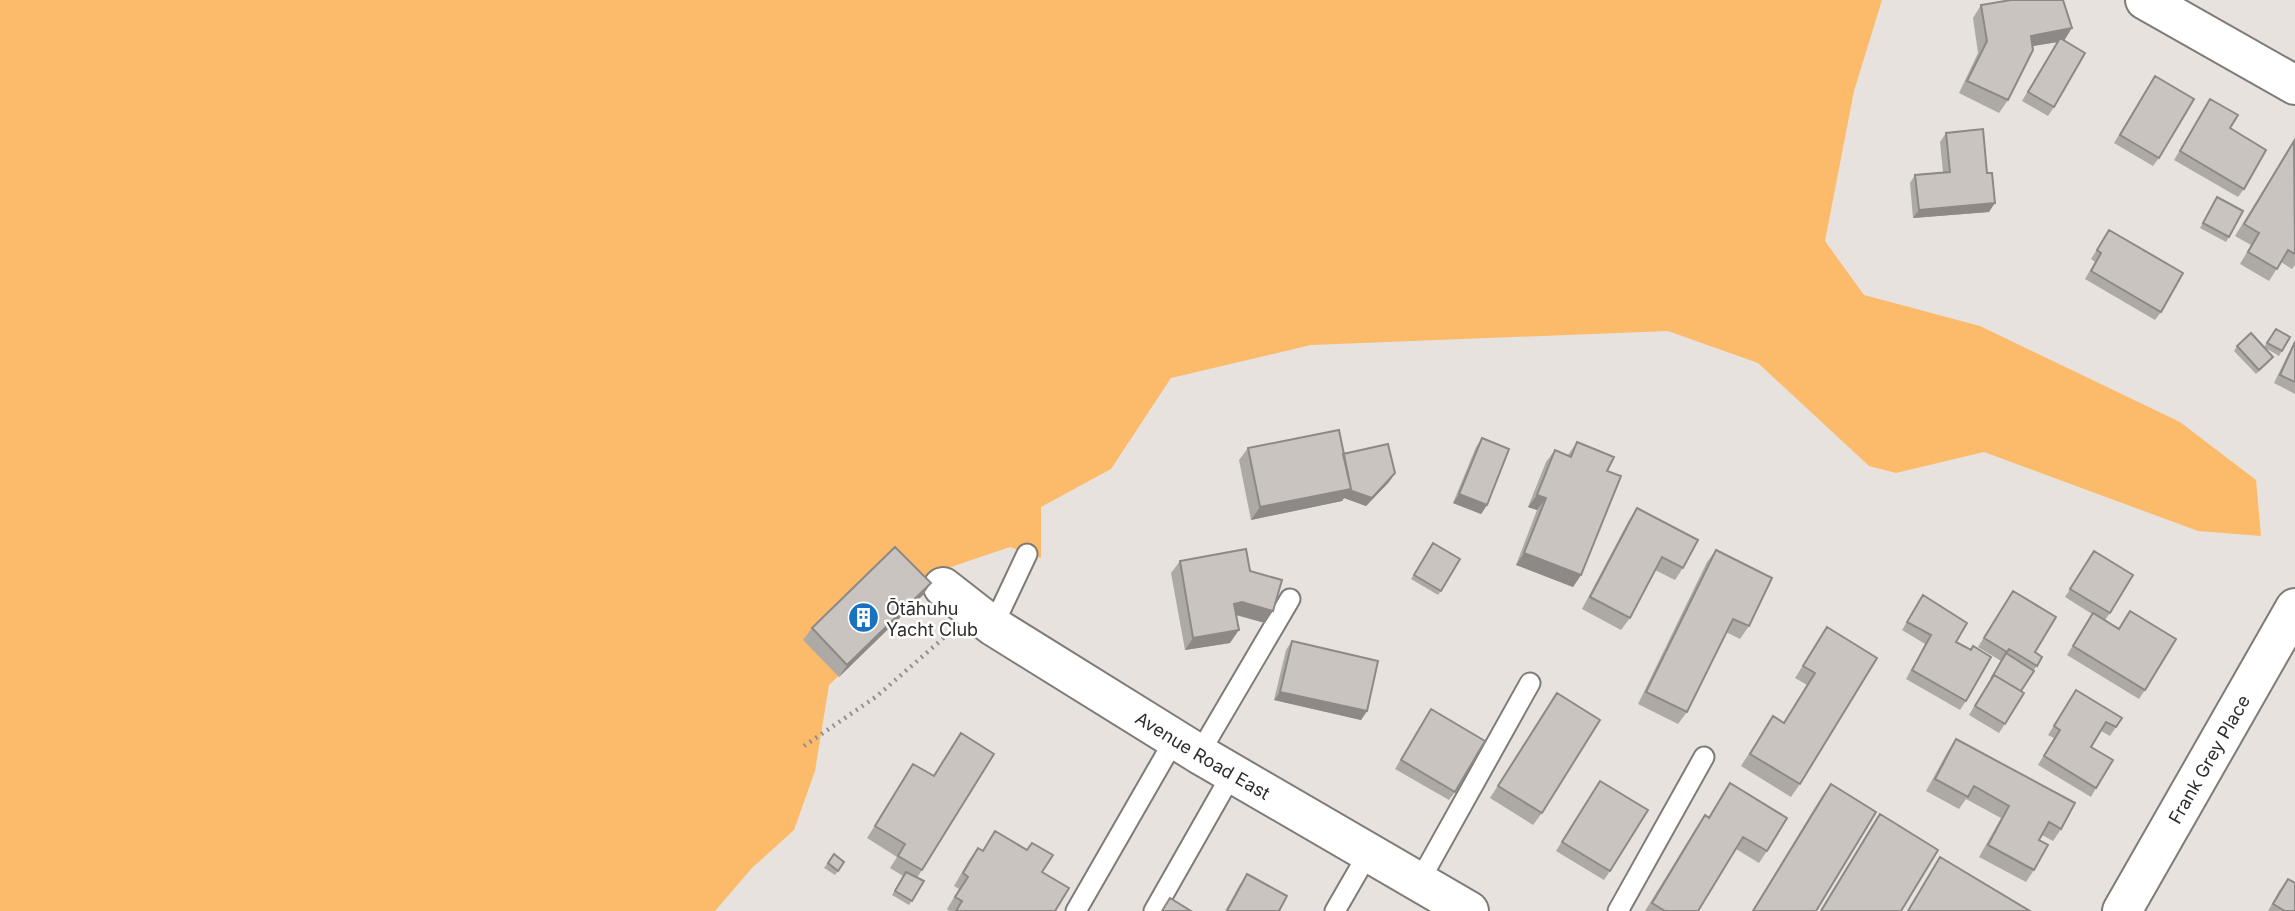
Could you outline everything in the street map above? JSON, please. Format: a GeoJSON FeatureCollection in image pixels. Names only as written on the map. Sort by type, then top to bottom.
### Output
{"type":"FeatureCollection","features":[{"type":"Feature","properties":{"kind":"street"},"geometry":{"type":"LineString","coordinates":[[2145,0],[2295,85]]}},
{"type":"Feature","properties":{"kind":"street","name":"Avenue Road East"},"geometry":{"type":"LineString","coordinates":[[943,587],[993,625],[1188,746],[1469,911]]}},
{"type":"Feature","properties":{"kind":"street","name":"Frank Grey Place"},"geometry":{"type":"LineString","coordinates":[[2122,911],[2295,608]]}},
{"type":"Feature","properties":{"kind":"lane"},"geometry":{"type":"LineString","coordinates":[[993,625],[1027,554]]}},
{"type":"Feature","properties":{"kind":"lane"},"geometry":{"type":"LineString","coordinates":[[1076,911],[1290,599]]}},
{"type":"Feature","properties":{"kind":"lane"},"geometry":{"type":"LineString","coordinates":[[1419,882],[1530,683]]}},
{"type":"Feature","properties":{"kind":"lane"},"geometry":{"type":"LineString","coordinates":[[1618,911],[1704,757]]}},
{"type":"Feature","properties":{"kind":"lane"},"geometry":{"type":"LineString","coordinates":[[1154,911],[1233,772]]}},
{"type":"Feature","properties":{"kind":"lane"},"geometry":{"type":"LineString","coordinates":[[1335,911],[1369,852]]}},
{"type":"Feature","properties":{"kind":"path"},"geometry":{"type":"LineString","coordinates":[[804,746],[877,696],[956,627]]}},
{"type":"Feature","properties":{"kind":"shaded area"},"geometry":{"type":"Polygon","coordinates":[[[0,0],[1882,0],[1854,91],[1825,241],[1864,295],[1980,326],[2180,422],[2256,480],[2261,536],[2198,531],[1984,452],[1896,473],[1869,466],[1758,363],[1668,331],[1311,345],[1171,378],[1111,469],[1041,507],[1041,558],[1010,547],[951,567],[927,595],[922,595],[829,685],[815,771],[794,830],[752,868],[715,911],[0,911],[0,0]]]}},
{"type":"Feature","properties":{"kind":"building"},"geometry":{"type":"Polygon","coordinates":[[[2011,0],[2063,0],[2072,28],[2031,36],[2033,50],[2008,100],[1967,81],[1987,41],[1981,5],[2011,0]]]}},
{"type":"Feature","properties":{"kind":"building"},"geometry":{"type":"Polygon","coordinates":[[[2060,38],[2085,53],[2054,107],[2028,92],[2060,38]]]}},
{"type":"Feature","properties":{"kind":"building"},"geometry":{"type":"Polygon","coordinates":[[[2155,76],[2194,99],[2159,158],[2120,135],[2155,76]]]}},
{"type":"Feature","properties":{"kind":"building"},"geometry":{"type":"Polygon","coordinates":[[[2210,99],[2238,115],[2230,128],[2266,150],[2244,189],[2180,151],[2210,99]]]}},
{"type":"Feature","properties":{"kind":"building"},"geometry":{"type":"Polygon","coordinates":[[[1983,129],[1987,173],[1992,173],[1995,203],[1919,210],[1915,175],[1950,172],[1946,133],[1983,129]]]}},
{"type":"Feature","properties":{"kind":"building"},"geometry":{"type":"Polygon","coordinates":[[[2294,141],[2295,254],[2288,250],[2277,269],[2248,252],[2259,233],[2244,224],[2294,141]]]}},
{"type":"Feature","properties":{"kind":"building"},"geometry":{"type":"Polygon","coordinates":[[[2217,197],[2243,211],[2229,237],[2203,223],[2217,197]]]}},
{"type":"Feature","properties":{"kind":"building"},"geometry":{"type":"Polygon","coordinates":[[[2109,230],[2183,273],[2161,312],[2091,271],[2101,253],[2097,250],[2109,230]]]}},
{"type":"Feature","properties":{"kind":"building"},"geometry":{"type":"Polygon","coordinates":[[[2276,329],[2290,337],[2282,351],[2267,343],[2276,329]]]}},
{"type":"Feature","properties":{"kind":"building"},"geometry":{"type":"Polygon","coordinates":[[[2251,333],[2273,357],[2259,370],[2237,346],[2251,333]]]}},
{"type":"Feature","properties":{"kind":"building"},"geometry":{"type":"Polygon","coordinates":[[[2295,342],[2295,382],[2280,375],[2295,342]]]}},
{"type":"Feature","properties":{"kind":"building"},"geometry":{"type":"Polygon","coordinates":[[[1339,430],[1351,489],[1260,507],[1248,448],[1339,430]]]}},
{"type":"Feature","properties":{"kind":"building"},"geometry":{"type":"Polygon","coordinates":[[[1482,438],[1509,449],[1487,505],[1459,494],[1482,438]]]}},
{"type":"Feature","properties":{"kind":"building"},"geometry":{"type":"Polygon","coordinates":[[[1577,442],[1614,457],[1607,471],[1621,476],[1581,575],[1524,553],[1546,498],[1537,495],[1555,450],[1571,457],[1577,442]]]}},
{"type":"Feature","properties":{"kind":"building"},"geometry":{"type":"Polygon","coordinates":[[[1388,444],[1395,473],[1372,498],[1349,490],[1351,489],[1343,454],[1388,444]]]}},
{"type":"Feature","properties":{"kind":"building"},"geometry":{"type":"Polygon","coordinates":[[[1637,508],[1698,540],[1683,568],[1662,557],[1630,618],[1590,597],[1637,508]]]}},
{"type":"Feature","properties":{"kind":"building"},"geometry":{"type":"Polygon","coordinates":[[[1433,543],[1460,559],[1441,591],[1414,575],[1433,543]]]}},
{"type":"Feature","properties":{"kind":"building","name":"Ōtāhuhu Yacht Club"},"geometry":{"type":"Polygon","coordinates":[[[895,547],[931,583],[847,665],[812,628],[895,547]]]}},
{"type":"Feature","properties":{"kind":"building"},"geometry":{"type":"Polygon","coordinates":[[[1246,549],[1250,571],[1282,580],[1273,611],[1242,602],[1234,604],[1239,630],[1193,638],[1180,561],[1246,549]]]}},
{"type":"Feature","properties":{"kind":"building"},"geometry":{"type":"Polygon","coordinates":[[[1716,550],[1772,578],[1749,626],[1733,619],[1687,712],[1646,692],[1716,550]]]}},
{"type":"Feature","properties":{"kind":"building"},"geometry":{"type":"Polygon","coordinates":[[[2094,551],[2133,575],[2110,613],[2070,589],[2094,551]]]}},
{"type":"Feature","properties":{"kind":"building"},"geometry":{"type":"Polygon","coordinates":[[[2013,591],[2056,617],[2035,652],[2042,657],[2037,666],[1984,638],[2013,591]]]}},
{"type":"Feature","properties":{"kind":"building"},"geometry":{"type":"Polygon","coordinates":[[[1923,595],[1967,623],[1956,642],[1971,650],[1973,646],[1991,657],[1966,701],[1912,670],[1931,635],[1907,622],[1923,595]]]}},
{"type":"Feature","properties":{"kind":"building"},"geometry":{"type":"Polygon","coordinates":[[[2130,611],[2176,639],[2145,690],[2073,646],[2093,613],[2119,629],[2130,611]]]}},
{"type":"Feature","properties":{"kind":"building"},"geometry":{"type":"Polygon","coordinates":[[[1827,627],[1877,658],[1800,784],[1750,754],[1773,716],[1784,723],[1815,673],[1803,666],[1827,627]]]}},
{"type":"Feature","properties":{"kind":"building"},"geometry":{"type":"Polygon","coordinates":[[[1292,641],[1378,661],[1367,711],[1280,692],[1292,641]]]}},
{"type":"Feature","properties":{"kind":"building"},"geometry":{"type":"Polygon","coordinates":[[[2006,653],[2034,671],[2021,691],[1994,675],[1991,679],[2006,653]]]}},
{"type":"Feature","properties":{"kind":"building"},"geometry":{"type":"Polygon","coordinates":[[[1994,675],[2024,693],[2005,724],[1975,706],[1994,675]]]}},
{"type":"Feature","properties":{"kind":"building"},"geometry":{"type":"Polygon","coordinates":[[[2076,690],[2122,718],[2116,727],[2106,722],[2091,747],[2113,760],[2096,788],[2044,756],[2060,730],[2054,726],[2076,690]]]}},
{"type":"Feature","properties":{"kind":"building"},"geometry":{"type":"Polygon","coordinates":[[[1557,693],[1600,720],[1542,813],[1498,786],[1557,693]]]}},
{"type":"Feature","properties":{"kind":"building"},"geometry":{"type":"Polygon","coordinates":[[[1431,709],[1485,741],[1455,792],[1401,760],[1431,709]]]}},
{"type":"Feature","properties":{"kind":"building"},"geometry":{"type":"Polygon","coordinates":[[[961,733],[994,754],[922,870],[898,856],[905,844],[875,826],[913,764],[934,776],[961,733]]]}},
{"type":"Feature","properties":{"kind":"building"},"geometry":{"type":"Polygon","coordinates":[[[1956,739],[2075,803],[2061,829],[2049,822],[2039,840],[2048,845],[2034,870],[1988,845],[2009,806],[1974,786],[1968,797],[1935,779],[1956,739]]]}},
{"type":"Feature","properties":{"kind":"building"},"geometry":{"type":"Polygon","coordinates":[[[1600,781],[1648,810],[1610,871],[1562,842],[1600,781]]]}},
{"type":"Feature","properties":{"kind":"building"},"geometry":{"type":"Polygon","coordinates":[[[1730,783],[1787,818],[1767,851],[1743,837],[1698,911],[1665,911],[1652,903],[1705,815],[1709,818],[1730,783]]]}},
{"type":"Feature","properties":{"kind":"building"},"geometry":{"type":"Polygon","coordinates":[[[1831,784],[1876,812],[1816,911],[1753,911],[1831,784]]]}},
{"type":"Feature","properties":{"kind":"building"},"geometry":{"type":"Polygon","coordinates":[[[1880,814],[1938,850],[1901,911],[1821,911],[1880,814]]]}},
{"type":"Feature","properties":{"kind":"building"},"geometry":{"type":"Polygon","coordinates":[[[995,831],[1027,850],[1032,843],[1053,855],[1042,872],[1069,888],[1055,911],[956,911],[962,901],[955,897],[968,877],[963,873],[978,848],[983,851],[995,831]]]}},
{"type":"Feature","properties":{"kind":"building"},"geometry":{"type":"Polygon","coordinates":[[[834,854],[844,862],[838,871],[828,863],[834,854]]]}},
{"type":"Feature","properties":{"kind":"building"},"geometry":{"type":"Polygon","coordinates":[[[1940,857],[2030,911],[1908,911],[1940,857]]]}},
{"type":"Feature","properties":{"kind":"building"},"geometry":{"type":"Polygon","coordinates":[[[906,872],[924,881],[912,901],[895,891],[906,872]]]}},
{"type":"Feature","properties":{"kind":"building"},"geometry":{"type":"Polygon","coordinates":[[[1247,874],[1287,896],[1279,911],[1227,911],[1247,874]]]}},
{"type":"Feature","properties":{"kind":"building"},"geometry":{"type":"Polygon","coordinates":[[[2288,879],[2295,883],[2295,911],[2285,911],[2273,904],[2288,879]]]}},
{"type":"Feature","properties":{"kind":"building"},"geometry":{"type":"Polygon","coordinates":[[[1170,898],[1191,911],[1162,911],[1170,898]]]}},
{"type":"Feature","properties":{"kind":"place","name":"Ōtāhuhu Yacht Club"},"geometry":{"type":"Point","coordinates":[863,618]}}]}
